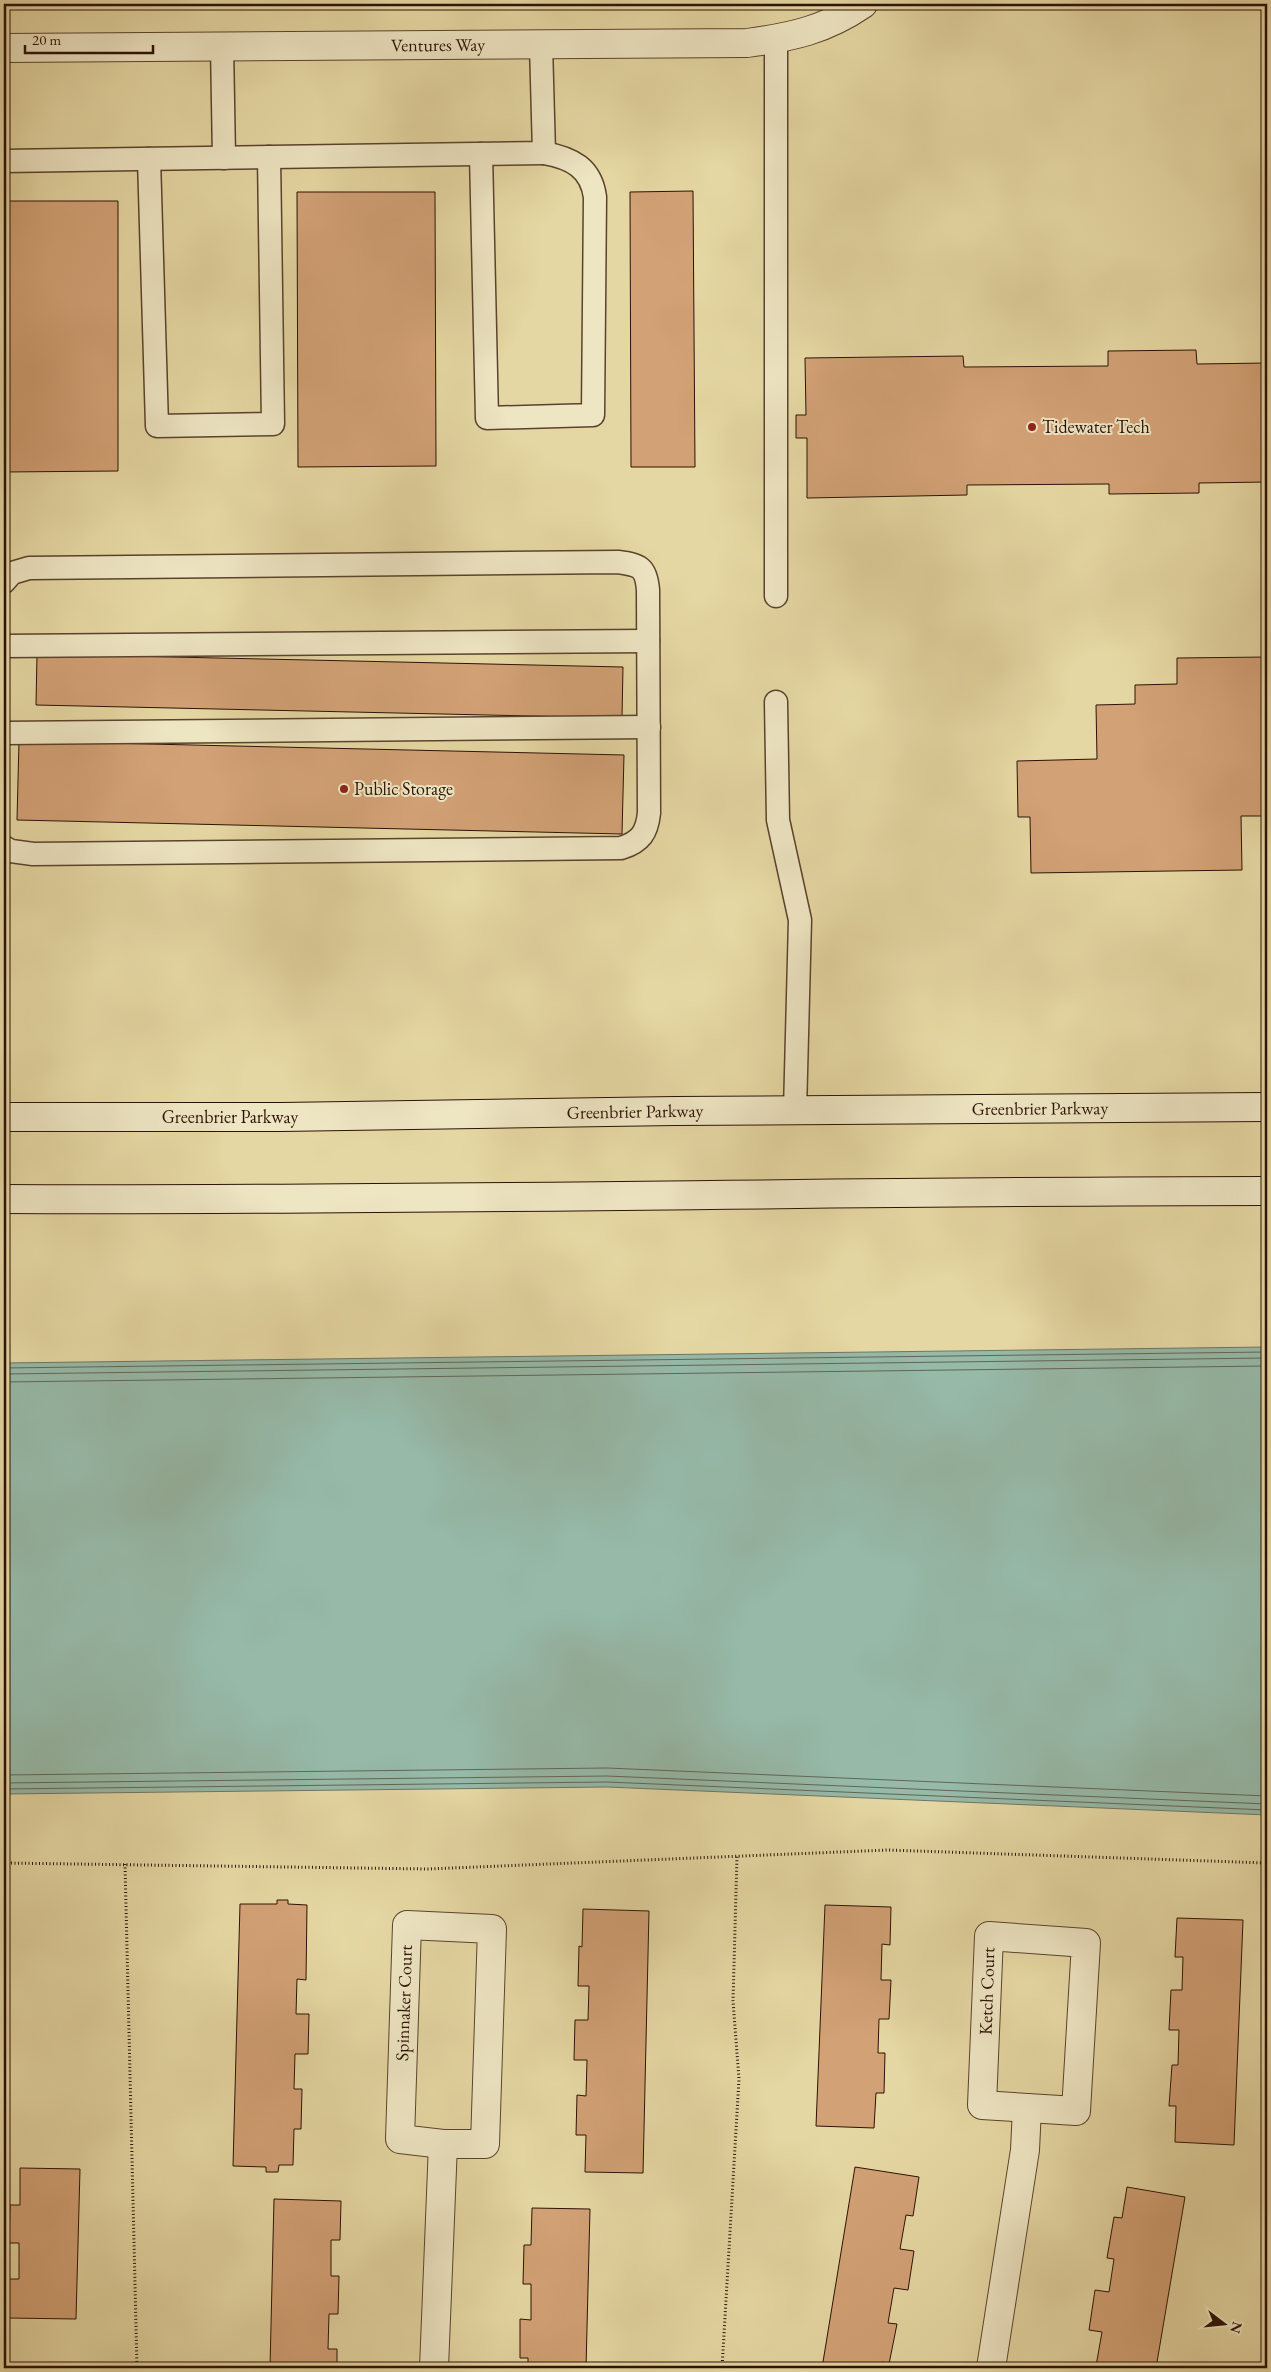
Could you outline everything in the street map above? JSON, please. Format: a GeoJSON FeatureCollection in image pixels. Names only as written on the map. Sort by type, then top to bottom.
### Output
{"type":"FeatureCollection","features":[{"type":"Feature","properties":{"kind":"main road","name":"Ventures Way"},"geometry":{"type":"LineString","coordinates":[[4,48],[748,43],[776,39],[808,31],[844,16],[862,4]]}},
{"type":"Feature","properties":{"kind":"main road","name":"Greenbrier Parkway"},"geometry":{"type":"LineString","coordinates":[[4,1117],[281,1118],[795,1110],[1267,1107]]}},
{"type":"Feature","properties":{"kind":"main road"},"geometry":{"type":"LineString","coordinates":[[4,1199],[199,1200],[750,1193],[1267,1191]]}},
{"type":"Feature","properties":{"kind":"main road","name":"Spinnaker Court"},"geometry":{"type":"LineString","coordinates":[[407,1925],[492,1929],[485,2144],[443,2144],[400,2139],[407,1925]]}},
{"type":"Feature","properties":{"kind":"main road","name":"Ketch Court"},"geometry":{"type":"LineString","coordinates":[[989,1936],[1086,1943],[1076,2111],[1027,2108],[982,2105],[989,1936]]}},
{"type":"Feature","properties":{"kind":"main road"},"geometry":{"type":"LineString","coordinates":[[991,2368],[1026,2150],[1027,2108]]}},
{"type":"Feature","properties":{"kind":"main road"},"geometry":{"type":"LineString","coordinates":[[434,2368],[443,2144]]}},
{"type":"Feature","properties":{"kind":"lane"},"geometry":{"type":"LineString","coordinates":[[776,39],[776,596]]}},
{"type":"Feature","properties":{"kind":"lane"},"geometry":{"type":"LineString","coordinates":[[541,44],[544,154]]}},
{"type":"Feature","properties":{"kind":"lane"},"geometry":{"type":"LineString","coordinates":[[222,46],[224,158]]}},
{"type":"Feature","properties":{"kind":"lane"},"geometry":{"type":"LineString","coordinates":[[4,161],[481,154],[544,154],[562,156],[577,165],[593,182],[595,197],[593,416],[487,418],[481,154]]}},
{"type":"Feature","properties":{"kind":"lane"},"geometry":{"type":"LineString","coordinates":[[149,159],[157,426],[273,424],[269,157]]}},
{"type":"Feature","properties":{"kind":"lane"},"geometry":{"type":"LineString","coordinates":[[4,582],[12,573],[29,568],[618,562],[634,564],[643,569],[647,578],[649,727],[648,826],[642,837],[633,845],[622,848],[33,854],[11,851],[4,846]]}},
{"type":"Feature","properties":{"kind":"lane"},"geometry":{"type":"LineString","coordinates":[[4,646],[648,641]]}},
{"type":"Feature","properties":{"kind":"lane"},"geometry":{"type":"LineString","coordinates":[[776,702],[778,820],[800,920],[795,1110]]}},
{"type":"Feature","properties":{"kind":"lane"},"geometry":{"type":"LineString","coordinates":[[4,724],[4,733],[649,727]]}},
{"type":"Feature","properties":{"kind":"path"},"geometry":{"type":"LineString","coordinates":[[4,1862],[428,1869],[888,1850],[1267,1863]]}},
{"type":"Feature","properties":{"kind":"path"},"geometry":{"type":"LineString","coordinates":[[722,2368],[739,2079],[732,2001],[737,1856]]}},
{"type":"Feature","properties":{"kind":"path"},"geometry":{"type":"LineString","coordinates":[[125,1864],[138,2368]]}},
{"type":"Feature","properties":{"kind":"water"},"geometry":{"type":"Polygon","coordinates":[[[1267,1347],[1267,1815],[607,1787],[4,1794],[4,1363],[1267,1347]]]}},
{"type":"Feature","properties":{"kind":"building"},"geometry":{"type":"Polygon","coordinates":[[[693,191],[695,467],[631,467],[630,192],[693,191]]]}},
{"type":"Feature","properties":{"kind":"building"},"geometry":{"type":"Polygon","coordinates":[[[297,192],[435,192],[436,466],[298,467],[297,192]]]}},
{"type":"Feature","properties":{"kind":"building"},"geometry":{"type":"Polygon","coordinates":[[[4,201],[118,201],[118,471],[4,472],[4,201]]]}},
{"type":"Feature","properties":{"kind":"building","name":"Tidewater Tech"},"geometry":{"type":"Polygon","coordinates":[[[1196,350],[1197,364],[1267,363],[1267,482],[1199,483],[1199,493],[1109,494],[1109,484],[967,485],[967,495],[807,498],[807,438],[796,438],[796,415],[806,415],[805,358],[963,356],[964,367],[1108,366],[1108,351],[1196,350]]]}},
{"type":"Feature","properties":{"kind":"building"},"geometry":{"type":"Polygon","coordinates":[[[37,654],[623,667],[622,718],[36,705],[37,654]]]}},
{"type":"Feature","properties":{"kind":"building"},"geometry":{"type":"Polygon","coordinates":[[[1267,657],[1267,816],[1241,816],[1242,870],[1031,873],[1030,817],[1018,817],[1017,761],[1097,759],[1096,705],[1135,704],[1135,685],[1177,684],[1177,658],[1267,657]]]}},
{"type":"Feature","properties":{"kind":"building"},"geometry":{"type":"Polygon","coordinates":[[[19,741],[624,755],[622,834],[17,820],[19,741]]]}},
{"type":"Feature","properties":{"kind":"building"},"geometry":{"type":"Polygon","coordinates":[[[277,1900],[288,1900],[288,1904],[307,1905],[306,1980],[297,1979],[296,2014],[309,2014],[308,2054],[295,2054],[294,2089],[302,2089],[301,2129],[294,2129],[293,2165],[279,2165],[278,2172],[266,2172],[266,2167],[233,2166],[240,1904],[277,1904],[277,1900]]]}},
{"type":"Feature","properties":{"kind":"building"},"geometry":{"type":"Polygon","coordinates":[[[825,1905],[891,1907],[890,1945],[882,1944],[881,1980],[891,1980],[889,2019],[879,2019],[878,2053],[885,2053],[884,2093],[876,2093],[874,2128],[816,2126],[825,1905]]]}},
{"type":"Feature","properties":{"kind":"building"},"geometry":{"type":"Polygon","coordinates":[[[583,1909],[649,1911],[643,2173],[585,2172],[586,2135],[576,2135],[577,2095],[586,2096],[587,2060],[574,2060],[575,2020],[588,2020],[589,1986],[578,1986],[579,1946],[582,1947],[583,1909]]]}},
{"type":"Feature","properties":{"kind":"building"},"geometry":{"type":"Polygon","coordinates":[[[1177,1918],[1243,1920],[1234,2145],[1175,2142],[1176,2106],[1169,2106],[1172,2065],[1178,2065],[1179,2030],[1169,2030],[1171,1990],[1182,1990],[1183,1957],[1175,1957],[1177,1918]]]}},
{"type":"Feature","properties":{"kind":"building"},"geometry":{"type":"Polygon","coordinates":[[[855,2167],[919,2177],[913,2216],[906,2215],[900,2249],[914,2251],[908,2290],[894,2288],[888,2323],[897,2324],[889,2364],[882,2362],[881,2368],[822,2368],[855,2167]]]}},
{"type":"Feature","properties":{"kind":"building"},"geometry":{"type":"Polygon","coordinates":[[[20,2168],[80,2169],[76,2319],[8,2318],[8,2279],[19,2279],[19,2243],[9,2243],[10,2205],[20,2205],[20,2168]]]}},
{"type":"Feature","properties":{"kind":"building"},"geometry":{"type":"Polygon","coordinates":[[[1127,2187],[1185,2197],[1156,2368],[1088,2368],[1088,2365],[1096,2366],[1102,2332],[1089,2330],[1095,2290],[1109,2292],[1114,2259],[1107,2258],[1114,2217],[1122,2218],[1127,2187]]]}},
{"type":"Feature","properties":{"kind":"building"},"geometry":{"type":"Polygon","coordinates":[[[274,2199],[341,2201],[340,2240],[331,2240],[331,2276],[339,2276],[338,2314],[329,2314],[328,2349],[337,2349],[337,2368],[270,2368],[274,2199]]]}},
{"type":"Feature","properties":{"kind":"building"},"geometry":{"type":"Polygon","coordinates":[[[532,2208],[590,2209],[586,2368],[528,2368],[528,2358],[520,2358],[520,2319],[531,2320],[531,2284],[523,2284],[524,2245],[531,2245],[532,2208]]]}},
{"type":"Feature","properties":{"kind":"place","name":"Tidewater Tech"},"geometry":{"type":"Point","coordinates":[1032,427]}},
{"type":"Feature","properties":{"kind":"place","name":"Public Storage"},"geometry":{"type":"Point","coordinates":[344,789]}}]}
